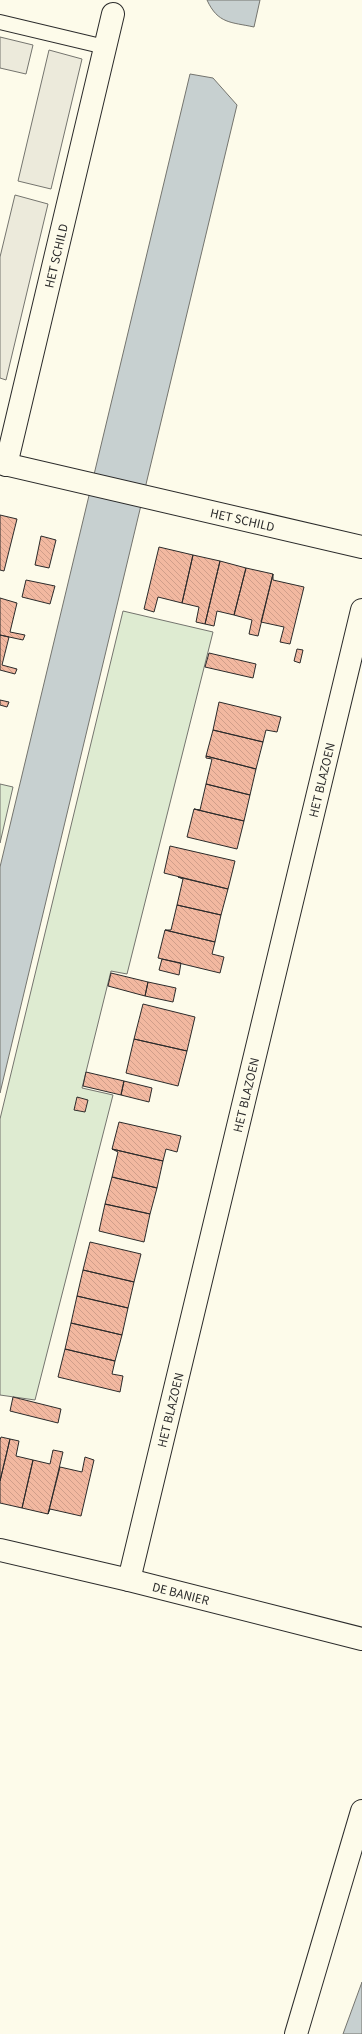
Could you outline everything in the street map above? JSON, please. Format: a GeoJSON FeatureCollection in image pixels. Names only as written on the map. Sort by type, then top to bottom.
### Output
{"type":"FeatureCollection","features":[{"type":"Feature","properties":{"kind":"street","name":"HET SCHILD"},"geometry":{"type":"LineString","coordinates":[[114,14],[3,464],[362,547]]}},
{"type":"Feature","properties":{"kind":"street","name":"HET BLAZOEN"},"geometry":{"type":"LineString","coordinates":[[130,1580],[362,610]]}},
{"type":"Feature","properties":{"kind":"street","name":"DE BANIER"},"geometry":{"type":"LineString","coordinates":[[0,1550],[130,1580],[362,1639]]}},
{"type":"Feature","properties":{"kind":"street"},"geometry":{"type":"LineString","coordinates":[[296,2034],[362,1811]]}},
{"type":"Feature","properties":{"kind":"lane"},"geometry":{"type":"LineString","coordinates":[[0,22],[106,47]]}},
{"type":"Feature","properties":{"kind":"green space"},"geometry":{"type":"Polygon","coordinates":[[[123,611],[213,632],[127,974],[111,971],[82,1088],[113,1095],[35,1400],[0,1395],[0,1119],[123,611]]]}},
{"type":"Feature","properties":{"kind":"green space"},"geometry":{"type":"Polygon","coordinates":[[[0,784],[13,787],[0,843],[0,784]]]}},
{"type":"Feature","properties":{"kind":"shaded area"},"geometry":{"type":"Polygon","coordinates":[[[207,0],[260,0],[254,27],[226,21],[216,14],[207,0]]]}},
{"type":"Feature","properties":{"kind":"shaded area"},"geometry":{"type":"Polygon","coordinates":[[[0,37],[33,45],[26,74],[0,68],[0,37]]]}},
{"type":"Feature","properties":{"kind":"shaded area"},"geometry":{"type":"Polygon","coordinates":[[[49,50],[82,59],[51,189],[18,181],[49,50]]]}},
{"type":"Feature","properties":{"kind":"shaded area"},"geometry":{"type":"Polygon","coordinates":[[[190,74],[213,78],[237,105],[0,1093],[0,867],[190,74]]]}},
{"type":"Feature","properties":{"kind":"shaded area"},"geometry":{"type":"Polygon","coordinates":[[[15,195],[48,204],[6,380],[0,378],[0,257],[15,195]]]}},
{"type":"Feature","properties":{"kind":"shaded area"},"geometry":{"type":"Polygon","coordinates":[[[362,1982],[362,2034],[343,2034],[362,1982]]]}},
{"type":"Feature","properties":{"kind":"building"},"geometry":{"type":"Polygon","coordinates":[[[0,515],[17,519],[4,571],[0,570],[0,515]]]}},
{"type":"Feature","properties":{"kind":"building"},"geometry":{"type":"Polygon","coordinates":[[[41,536],[56,540],[49,568],[35,565],[41,536]]]}},
{"type":"Feature","properties":{"kind":"building"},"geometry":{"type":"Polygon","coordinates":[[[159,547],[193,555],[182,603],[158,597],[154,612],[144,609],[159,547]]]}},
{"type":"Feature","properties":{"kind":"building"},"geometry":{"type":"Polygon","coordinates":[[[193,555],[220,561],[205,624],[196,622],[199,607],[182,603],[193,555]]]}},
{"type":"Feature","properties":{"kind":"building"},"geometry":{"type":"Polygon","coordinates":[[[220,561],[246,568],[234,615],[217,611],[214,626],[205,624],[220,561]]]}},
{"type":"Feature","properties":{"kind":"building"},"geometry":{"type":"Polygon","coordinates":[[[246,568],[273,574],[258,636],[249,634],[252,620],[234,615],[246,568]]]}},
{"type":"Feature","properties":{"kind":"building"},"geometry":{"type":"Polygon","coordinates":[[[273,574],[273,580],[304,587],[290,644],[280,642],[284,627],[261,622],[273,574]]]}},
{"type":"Feature","properties":{"kind":"building"},"geometry":{"type":"Polygon","coordinates":[[[26,580],[55,586],[50,604],[22,597],[26,580]]]}},
{"type":"Feature","properties":{"kind":"building"},"geometry":{"type":"Polygon","coordinates":[[[0,598],[17,603],[10,632],[25,635],[23,640],[0,635],[0,598]]]}},
{"type":"Feature","properties":{"kind":"building"},"geometry":{"type":"Polygon","coordinates":[[[0,635],[9,637],[2,665],[17,669],[15,674],[0,670],[0,635]]]}},
{"type":"Feature","properties":{"kind":"building"},"geometry":{"type":"Polygon","coordinates":[[[297,649],[303,650],[300,663],[294,661],[297,649]]]}},
{"type":"Feature","properties":{"kind":"building"},"geometry":{"type":"Polygon","coordinates":[[[209,653],[256,664],[253,678],[205,667],[209,653]]]}},
{"type":"Feature","properties":{"kind":"building"},"geometry":{"type":"Polygon","coordinates":[[[0,700],[9,702],[7,707],[0,705],[0,700]]]}},
{"type":"Feature","properties":{"kind":"building"},"geometry":{"type":"Polygon","coordinates":[[[219,702],[281,717],[277,732],[266,730],[263,742],[213,730],[219,702]]]}},
{"type":"Feature","properties":{"kind":"building"},"geometry":{"type":"Polygon","coordinates":[[[213,730],[263,742],[256,769],[206,756],[213,730]]]}},
{"type":"Feature","properties":{"kind":"building"},"geometry":{"type":"Polygon","coordinates":[[[206,756],[256,769],[250,795],[206,784],[212,759],[206,758],[206,756]]]}},
{"type":"Feature","properties":{"kind":"building"},"geometry":{"type":"Polygon","coordinates":[[[206,784],[250,795],[244,821],[194,809],[200,810],[206,784]]]}},
{"type":"Feature","properties":{"kind":"building"},"geometry":{"type":"Polygon","coordinates":[[[194,809],[244,821],[237,849],[187,837],[194,809]]]}},
{"type":"Feature","properties":{"kind":"building"},"geometry":{"type":"Polygon","coordinates":[[[170,846],[235,861],[228,889],[164,873],[170,846]]]}},
{"type":"Feature","properties":{"kind":"building"},"geometry":{"type":"Polygon","coordinates":[[[178,877],[228,889],[221,915],[177,905],[183,879],[178,877]]]}},
{"type":"Feature","properties":{"kind":"building"},"geometry":{"type":"Polygon","coordinates":[[[177,905],[221,915],[215,942],[165,930],[171,930],[177,905]]]}},
{"type":"Feature","properties":{"kind":"building"},"geometry":{"type":"Polygon","coordinates":[[[165,930],[215,942],[212,954],[224,957],[220,973],[158,958],[165,930]]]}},
{"type":"Feature","properties":{"kind":"building"},"geometry":{"type":"Polygon","coordinates":[[[162,959],[181,963],[179,975],[159,970],[162,959]]]}},
{"type":"Feature","properties":{"kind":"building"},"geometry":{"type":"Polygon","coordinates":[[[111,973],[148,982],[145,996],[108,986],[111,973]]]}},
{"type":"Feature","properties":{"kind":"building"},"geometry":{"type":"Polygon","coordinates":[[[148,982],[176,988],[173,1002],[145,996],[148,982]]]}},
{"type":"Feature","properties":{"kind":"building"},"geometry":{"type":"Polygon","coordinates":[[[143,1004],[195,1017],[187,1051],[134,1039],[143,1004]]]}},
{"type":"Feature","properties":{"kind":"building"},"geometry":{"type":"Polygon","coordinates":[[[134,1039],[187,1051],[178,1086],[126,1073],[134,1039]]]}},
{"type":"Feature","properties":{"kind":"building"},"geometry":{"type":"Polygon","coordinates":[[[86,1072],[124,1081],[121,1095],[83,1086],[86,1072]]]}},
{"type":"Feature","properties":{"kind":"building"},"geometry":{"type":"Polygon","coordinates":[[[124,1081],[152,1088],[149,1102],[121,1095],[124,1081]]]}},
{"type":"Feature","properties":{"kind":"building"},"geometry":{"type":"Polygon","coordinates":[[[77,1097],[88,1100],[85,1112],[74,1110],[77,1097]]]}},
{"type":"Feature","properties":{"kind":"building"},"geometry":{"type":"Polygon","coordinates":[[[119,1122],[181,1136],[177,1152],[166,1149],[163,1161],[112,1149],[119,1122]]]}},
{"type":"Feature","properties":{"kind":"building"},"geometry":{"type":"Polygon","coordinates":[[[112,1149],[163,1161],[157,1188],[112,1177],[118,1152],[112,1149]]]}},
{"type":"Feature","properties":{"kind":"building"},"geometry":{"type":"Polygon","coordinates":[[[112,1177],[157,1188],[150,1214],[105,1204],[112,1177]]]}},
{"type":"Feature","properties":{"kind":"building"},"geometry":{"type":"Polygon","coordinates":[[[105,1204],[150,1214],[144,1242],[99,1231],[105,1204]]]}},
{"type":"Feature","properties":{"kind":"building"},"geometry":{"type":"Polygon","coordinates":[[[90,1242],[141,1254],[134,1282],[83,1270],[90,1242]]]}},
{"type":"Feature","properties":{"kind":"building"},"geometry":{"type":"Polygon","coordinates":[[[83,1270],[134,1282],[128,1308],[77,1296],[83,1270]]]}},
{"type":"Feature","properties":{"kind":"building"},"geometry":{"type":"Polygon","coordinates":[[[77,1296],[128,1308],[122,1335],[71,1323],[77,1296]]]}},
{"type":"Feature","properties":{"kind":"building"},"geometry":{"type":"Polygon","coordinates":[[[71,1323],[122,1335],[115,1361],[65,1349],[71,1323]]]}},
{"type":"Feature","properties":{"kind":"building"},"geometry":{"type":"Polygon","coordinates":[[[65,1349],[115,1361],[112,1374],[123,1376],[120,1392],[58,1377],[65,1349]]]}},
{"type":"Feature","properties":{"kind":"building"},"geometry":{"type":"Polygon","coordinates":[[[13,1397],[61,1409],[58,1423],[10,1411],[13,1397]]]}},
{"type":"Feature","properties":{"kind":"building"},"geometry":{"type":"Polygon","coordinates":[[[1,1437],[10,1439],[0,1481],[0,1440],[1,1437]]]}},
{"type":"Feature","properties":{"kind":"building"},"geometry":{"type":"Polygon","coordinates":[[[10,1439],[19,1441],[16,1456],[33,1460],[22,1508],[0,1503],[0,1481],[10,1439]]]}},
{"type":"Feature","properties":{"kind":"building"},"geometry":{"type":"Polygon","coordinates":[[[53,1450],[63,1452],[48,1514],[22,1508],[33,1460],[50,1464],[53,1450]]]}},
{"type":"Feature","properties":{"kind":"building"},"geometry":{"type":"Polygon","coordinates":[[[85,1457],[94,1460],[81,1516],[50,1509],[48,1514],[60,1467],[82,1472],[85,1457]]]}}]}
